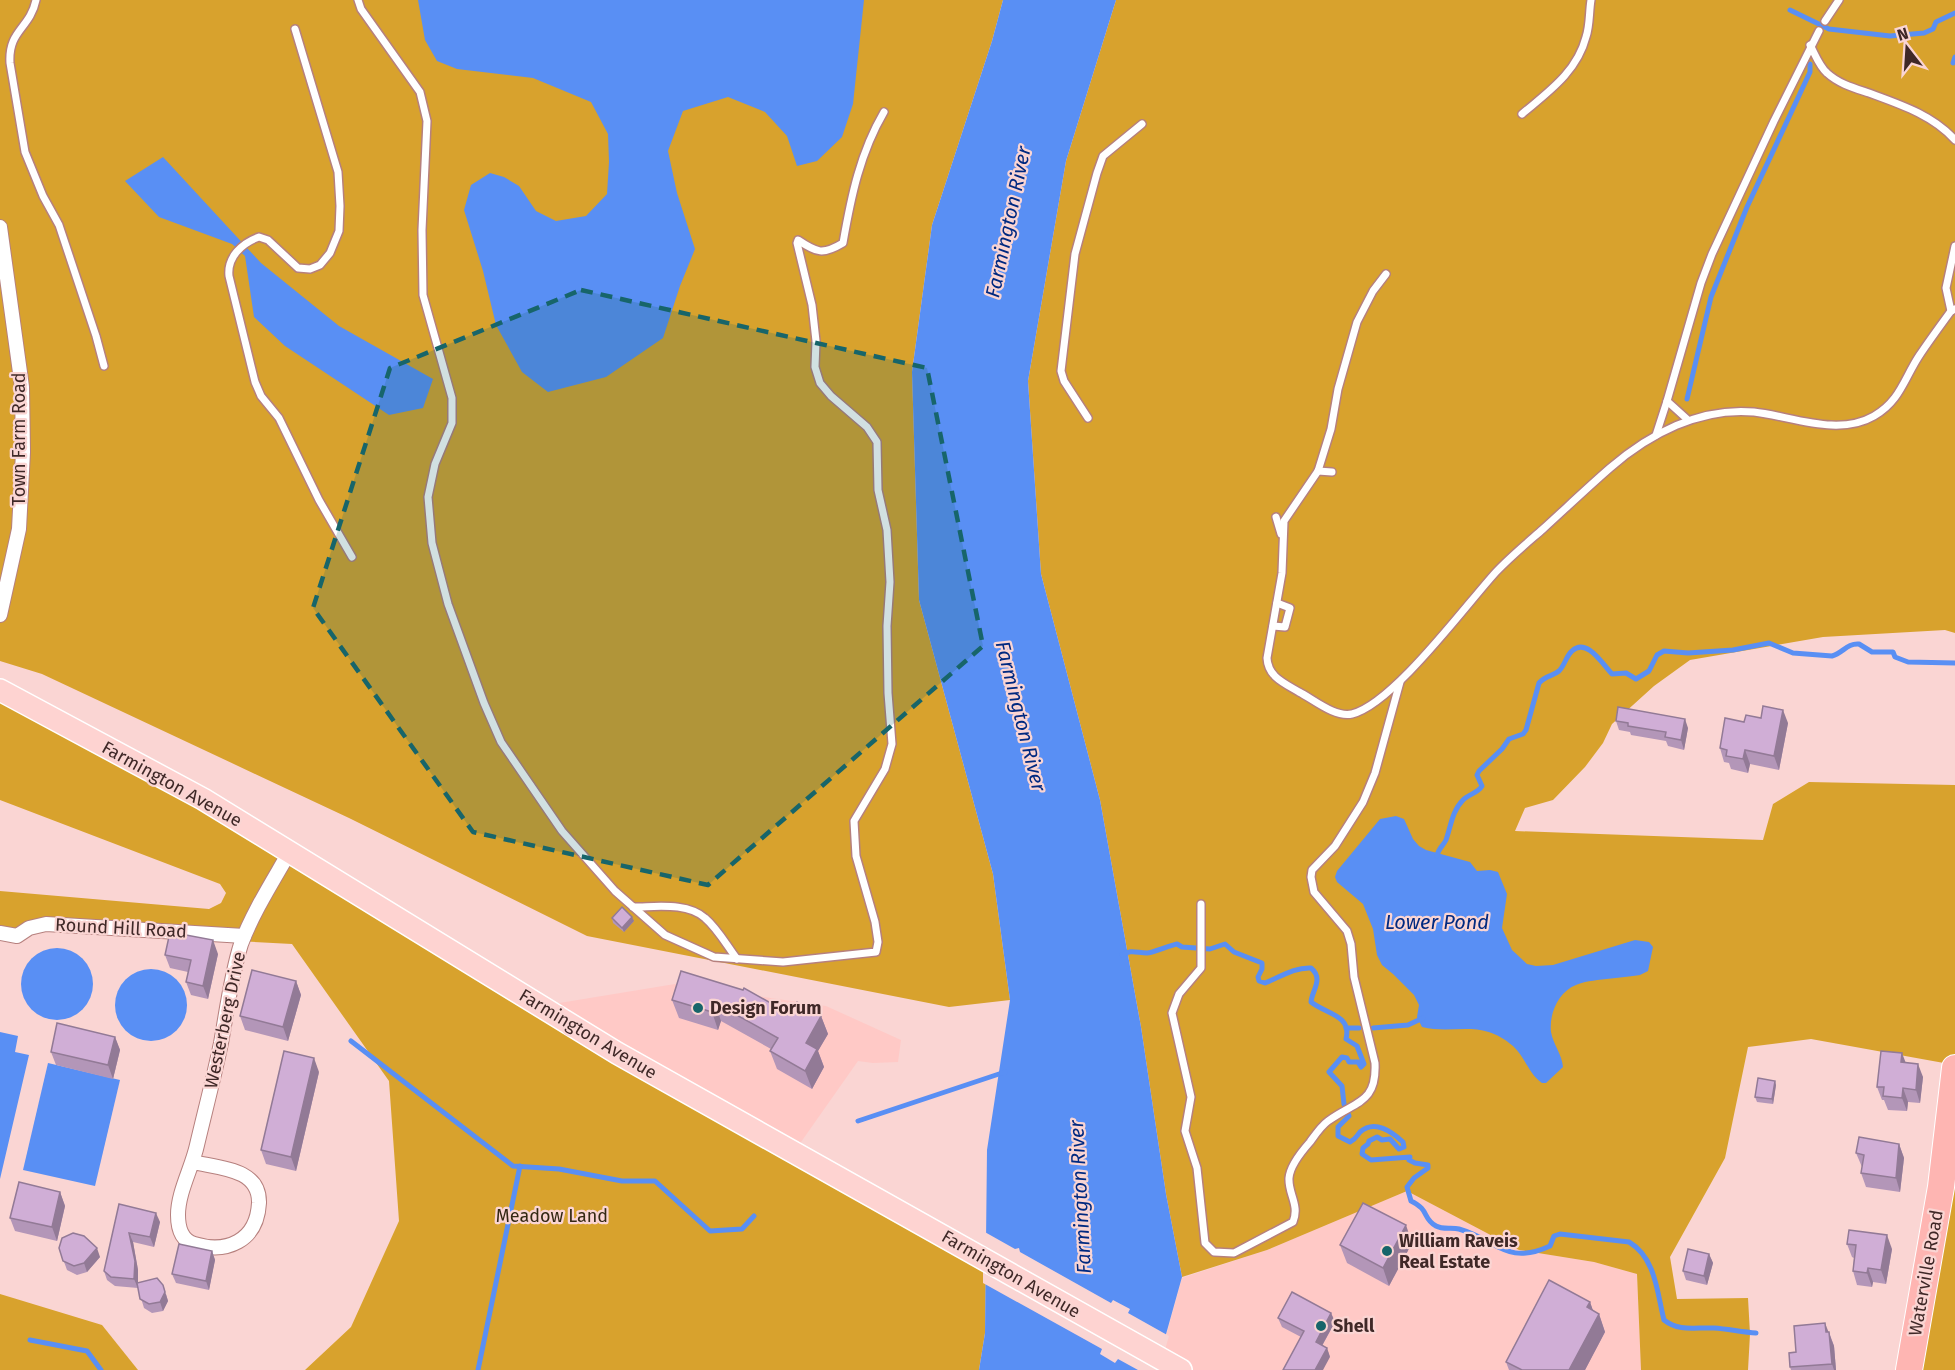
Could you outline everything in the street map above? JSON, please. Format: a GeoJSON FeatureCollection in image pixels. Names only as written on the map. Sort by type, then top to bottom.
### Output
{"type":"FeatureCollection","features":[{"type":"Feature","properties":{"kind":"highway","name":"Waterville Road"},"geometry":{"type":"LineString","coordinates":[[1909,1370],[1941,1187],[1955,1068]]}},
{"type":"Feature","properties":{"kind":"main road","name":"Farmington Avenue"},"geometry":{"type":"LineString","coordinates":[[0,690],[202,799],[617,1053],[913,1217],[1181,1370]]}},
{"type":"Feature","properties":{"kind":"street","name":"Town Farm Road"},"geometry":{"type":"LineString","coordinates":[[0,227],[22,387],[23,452],[19,529],[0,615]]}},
{"type":"Feature","properties":{"kind":"street","name":"Westerberg Drive"},"geometry":{"type":"LineString","coordinates":[[193,1162],[242,1173],[253,1182],[259,1199],[256,1217],[250,1231],[236,1244],[213,1248],[192,1244],[183,1237],[178,1222],[179,1205],[193,1162],[244,936],[290,851]]}},
{"type":"Feature","properties":{"kind":"street","name":"Round Hill Road"},"geometry":{"type":"LineString","coordinates":[[0,933],[17,936],[26,929],[39,925],[62,924],[244,936]]}},
{"type":"Feature","properties":{"kind":"lane"},"geometry":{"type":"LineString","coordinates":[[36,0],[32,14],[12,40],[9,49],[25,152],[58,225],[104,366]]}},
{"type":"Feature","properties":{"kind":"lane"},"geometry":{"type":"LineString","coordinates":[[358,0],[361,9],[420,92],[426,113],[422,230],[423,295],[452,398],[452,423],[435,464],[428,497],[432,543],[448,604],[484,703],[501,742],[562,831],[615,891],[665,935],[714,957],[783,962],[876,952],[878,942],[875,922],[856,856],[854,821],[885,769],[892,744],[888,682],[887,626],[890,582],[887,530],[878,490],[877,442],[867,427],[831,396],[820,383],[815,368],[816,341],[812,305],[797,243],[798,240],[811,249],[829,251],[843,243],[862,157],[884,112]]}},
{"type":"Feature","properties":{"kind":"lane"},"geometry":{"type":"LineString","coordinates":[[1522,114],[1560,81],[1581,52],[1587,35],[1591,0]]}},
{"type":"Feature","properties":{"kind":"lane"},"geometry":{"type":"LineString","coordinates":[[1825,21],[1839,0]]}},
{"type":"Feature","properties":{"kind":"lane"},"geometry":{"type":"LineString","coordinates":[[295,29],[338,172],[339,231],[330,253],[320,265],[310,269],[298,268],[267,240],[260,237],[252,239],[228,264],[229,276],[255,382],[261,396],[279,418],[319,500],[352,557]]}},
{"type":"Feature","properties":{"kind":"lane"},"geometry":{"type":"LineString","coordinates":[[1656,435],[1712,254],[1810,45],[1819,31]]}},
{"type":"Feature","properties":{"kind":"lane"},"geometry":{"type":"LineString","coordinates":[[1810,45],[1826,72],[1839,82],[1929,118],[1955,140]]}},
{"type":"Feature","properties":{"kind":"lane"},"geometry":{"type":"LineString","coordinates":[[1088,418],[1064,381],[1061,371],[1075,254],[1103,156],[1142,124]]}},
{"type":"Feature","properties":{"kind":"lane"},"geometry":{"type":"LineString","coordinates":[[1386,274],[1373,291],[1357,322],[1338,389],[1331,429],[1318,471],[1284,521],[1282,573],[1267,658],[1268,668],[1276,678],[1334,712],[1349,715],[1365,710],[1400,682],[1497,570],[1611,467],[1656,435],[1688,420],[1726,413],[1751,412],[1840,426],[1872,417],[1890,404],[1904,385],[1917,358],[1953,310],[1946,288],[1955,246]]}},
{"type":"Feature","properties":{"kind":"lane"},"geometry":{"type":"LineString","coordinates":[[1667,401],[1688,420]]}},
{"type":"Feature","properties":{"kind":"lane"},"geometry":{"type":"LineString","coordinates":[[1318,471],[1332,472]]}},
{"type":"Feature","properties":{"kind":"lane"},"geometry":{"type":"LineString","coordinates":[[1276,517],[1282,537]]}},
{"type":"Feature","properties":{"kind":"lane"},"geometry":{"type":"LineString","coordinates":[[1273,626],[1284,627],[1290,608],[1277,603]]}},
{"type":"Feature","properties":{"kind":"lane"},"geometry":{"type":"LineString","coordinates":[[1275,614],[1287,618]]}},
{"type":"Feature","properties":{"kind":"lane"},"geometry":{"type":"LineString","coordinates":[[1201,904],[1201,968],[1179,994],[1172,1013],[1191,1097],[1185,1131],[1197,1168],[1205,1243],[1214,1252],[1233,1253],[1293,1222],[1296,1207],[1289,1177],[1293,1167],[1308,1143],[1326,1122],[1365,1100],[1373,1089],[1375,1063],[1354,977],[1351,945],[1347,931],[1314,892],[1311,877],[1312,870],[1335,846],[1363,802],[1375,773],[1400,682]]}},
{"type":"Feature","properties":{"kind":"lane"},"geometry":{"type":"LineString","coordinates":[[633,907],[668,907],[691,910],[705,918],[737,959]]}},
{"type":"Feature","properties":{"kind":"highlighted area"},"geometry":{"type":"Polygon","coordinates":[[[581,290],[927,368],[983,646],[708,885],[473,832],[313,608],[390,368],[581,290]]]}},
{"type":"Feature","properties":{"kind":"shaded area"},"geometry":{"type":"Polygon","coordinates":[[[675,984],[826,1006],[901,1040],[898,1062],[858,1061],[794,1152],[541,1006],[675,984]]]}},
{"type":"Feature","properties":{"kind":"shaded area"},"geometry":{"type":"Polygon","coordinates":[[[1407,1191],[1519,1250],[1594,1262],[1637,1274],[1641,1370],[1181,1370],[1160,1358],[1182,1278],[1267,1250],[1407,1191]]]}},
{"type":"Feature","properties":{"kind":"green space"},"geometry":{"type":"Polygon","coordinates":[[[0,0],[1003,0],[992,41],[932,225],[912,372],[919,600],[993,874],[1010,1000],[949,1007],[587,936],[349,818],[42,674],[0,661],[0,0]]]}},
{"type":"Feature","properties":{"kind":"green space"},"geometry":{"type":"Polygon","coordinates":[[[1116,0],[1955,0],[1955,633],[1945,630],[1823,637],[1690,660],[1654,686],[1612,724],[1603,743],[1585,767],[1553,800],[1525,808],[1515,831],[1763,840],[1773,804],[1809,782],[1955,785],[1955,1065],[1811,1039],[1748,1047],[1725,1158],[1670,1257],[1677,1299],[1748,1298],[1750,1334],[1748,1370],[1641,1370],[1637,1274],[1594,1262],[1519,1250],[1407,1191],[1267,1250],[1182,1277],[1166,1194],[1141,1027],[1100,800],[1041,574],[1028,381],[1066,161],[1116,0]]]}},
{"type":"Feature","properties":{"kind":"green space","name":"Meadow Land"},"geometry":{"type":"Polygon","coordinates":[[[0,690],[986,1260],[985,1333],[979,1370],[305,1370],[351,1327],[399,1221],[389,1081],[292,944],[0,928],[0,891],[209,909],[221,903],[226,893],[220,884],[0,800],[0,690]]]}},
{"type":"Feature","properties":{"kind":"green space"},"geometry":{"type":"Polygon","coordinates":[[[1955,1154],[1955,1370],[1919,1370],[1955,1154]]]}},
{"type":"Feature","properties":{"kind":"green space"},"geometry":{"type":"Polygon","coordinates":[[[0,1294],[102,1325],[138,1370],[0,1370],[0,1294]]]}},
{"type":"Feature","properties":{"kind":"water"},"geometry":{"type":"Polygon","coordinates":[[[418,0],[864,0],[853,104],[842,137],[817,161],[797,166],[787,136],[765,112],[728,97],[683,111],[668,151],[677,193],[695,249],[663,338],[606,377],[548,392],[522,372],[496,325],[483,271],[464,210],[471,185],[490,173],[504,177],[519,186],[536,211],[556,221],[586,216],[607,194],[608,134],[591,102],[533,78],[457,69],[437,61],[425,40],[418,0]]]}},
{"type":"Feature","properties":{"kind":"water","name":"Farmington River"},"geometry":{"type":"Polygon","coordinates":[[[1003,0],[1116,0],[1066,161],[1028,381],[1041,574],[1100,800],[1141,1027],[1166,1194],[1182,1277],[1156,1370],[979,1370],[985,1333],[987,1150],[1010,1000],[993,874],[919,600],[912,372],[932,225],[992,41],[1003,0]]]}},
{"type":"Feature","properties":{"kind":"water"},"geometry":{"type":"Polygon","coordinates":[[[163,157],[261,263],[339,326],[433,379],[423,408],[389,415],[285,346],[254,317],[245,256],[232,244],[159,217],[125,181],[163,157]]]}},
{"type":"Feature","properties":{"kind":"water","name":"Lower Pond"},"geometry":{"type":"Polygon","coordinates":[[[1396,816],[1404,819],[1413,839],[1426,850],[1470,862],[1477,871],[1498,872],[1507,894],[1502,928],[1512,950],[1527,964],[1553,965],[1635,940],[1649,942],[1653,947],[1648,971],[1640,975],[1582,983],[1570,988],[1560,998],[1553,1011],[1551,1032],[1563,1067],[1546,1083],[1538,1079],[1513,1046],[1490,1032],[1422,1027],[1417,1017],[1419,1005],[1414,995],[1382,965],[1377,955],[1373,929],[1363,904],[1337,882],[1335,877],[1337,871],[1380,819],[1396,816]]]}},
{"type":"Feature","properties":{"kind":"water"},"geometry":{"type":"Polygon","coordinates":[[[57,948],[77,954],[87,964],[93,984],[87,1004],[77,1014],[57,1020],[37,1014],[27,1004],[21,984],[27,964],[37,954],[57,948]]]}},
{"type":"Feature","properties":{"kind":"water"},"geometry":{"type":"Polygon","coordinates":[[[151,969],[171,975],[181,985],[187,1005],[181,1025],[171,1035],[151,1041],[131,1035],[121,1025],[115,1005],[121,985],[131,975],[151,969]]]}},
{"type":"Feature","properties":{"kind":"water"},"geometry":{"type":"Polygon","coordinates":[[[0,1032],[18,1036],[15,1052],[29,1055],[0,1179],[0,1032]]]}},
{"type":"Feature","properties":{"kind":"water"},"geometry":{"type":"Polygon","coordinates":[[[48,1063],[120,1080],[95,1186],[23,1170],[48,1063]]]}},
{"type":"Feature","properties":{"kind":"pier"},"geometry":{"type":"Polygon","coordinates":[[[983,1231],[1015,1249],[1019,1248],[1020,1252],[1111,1303],[1113,1300],[1130,1309],[1128,1313],[1169,1336],[1159,1370],[1138,1370],[1118,1359],[1115,1363],[1100,1354],[1102,1349],[983,1283],[983,1231]]]}},
{"type":"Feature","properties":{"kind":"building"},"geometry":{"type":"Polygon","coordinates":[[[1763,706],[1783,710],[1774,756],[1745,750],[1743,759],[1726,756],[1727,750],[1720,748],[1725,718],[1744,722],[1746,715],[1761,718],[1763,706]]]}},
{"type":"Feature","properties":{"kind":"building"},"geometry":{"type":"Polygon","coordinates":[[[1618,707],[1685,719],[1681,740],[1665,737],[1666,732],[1628,726],[1628,723],[1616,721],[1618,707]]]}},
{"type":"Feature","properties":{"kind":"building"},"geometry":{"type":"Polygon","coordinates":[[[622,907],[632,917],[622,928],[612,918],[622,907]]]}},
{"type":"Feature","properties":{"kind":"building"},"geometry":{"type":"Polygon","coordinates":[[[170,932],[213,940],[203,986],[186,982],[191,960],[165,955],[170,932]]]}},
{"type":"Feature","properties":{"kind":"building"},"geometry":{"type":"Polygon","coordinates":[[[252,970],[296,981],[283,1027],[240,1016],[252,970]]]}},
{"type":"Feature","properties":{"kind":"building"},"geometry":{"type":"Polygon","coordinates":[[[681,971],[743,990],[744,988],[790,1014],[797,1002],[821,1016],[806,1043],[817,1049],[805,1071],[770,1051],[778,1038],[715,1003],[712,1012],[672,1000],[681,971]]]}},
{"type":"Feature","properties":{"kind":"building"},"geometry":{"type":"Polygon","coordinates":[[[57,1023],[115,1037],[108,1065],[51,1052],[57,1023]]]}},
{"type":"Feature","properties":{"kind":"building"},"geometry":{"type":"Polygon","coordinates":[[[284,1051],[314,1058],[291,1157],[261,1150],[284,1051]]]}},
{"type":"Feature","properties":{"kind":"building"},"geometry":{"type":"Polygon","coordinates":[[[1881,1051],[1902,1053],[1901,1062],[1918,1064],[1916,1090],[1903,1088],[1902,1098],[1883,1096],[1884,1087],[1877,1087],[1881,1051]]]}},
{"type":"Feature","properties":{"kind":"building"},"geometry":{"type":"Polygon","coordinates":[[[1758,1078],[1775,1081],[1772,1099],[1755,1097],[1758,1078]]]}},
{"type":"Feature","properties":{"kind":"building"},"geometry":{"type":"Polygon","coordinates":[[[1859,1137],[1899,1144],[1896,1178],[1861,1173],[1864,1155],[1856,1153],[1859,1137]]]}},
{"type":"Feature","properties":{"kind":"building"},"geometry":{"type":"Polygon","coordinates":[[[19,1182],[60,1192],[52,1227],[10,1218],[19,1182]]]}},
{"type":"Feature","properties":{"kind":"building"},"geometry":{"type":"Polygon","coordinates":[[[1363,1203],[1406,1225],[1383,1268],[1340,1245],[1363,1203]]]}},
{"type":"Feature","properties":{"kind":"building"},"geometry":{"type":"Polygon","coordinates":[[[119,1204],[156,1213],[150,1237],[129,1233],[135,1261],[134,1279],[111,1277],[104,1271],[119,1204]]]}},
{"type":"Feature","properties":{"kind":"building"},"geometry":{"type":"Polygon","coordinates":[[[1849,1230],[1887,1235],[1881,1270],[1868,1268],[1867,1273],[1853,1271],[1856,1245],[1847,1244],[1849,1230]]]}},
{"type":"Feature","properties":{"kind":"building"},"geometry":{"type":"Polygon","coordinates":[[[73,1233],[84,1236],[97,1248],[84,1263],[74,1266],[63,1261],[59,1248],[62,1238],[73,1233]]]}},
{"type":"Feature","properties":{"kind":"building"},"geometry":{"type":"Polygon","coordinates":[[[179,1244],[212,1251],[206,1281],[172,1274],[179,1244]]]}},
{"type":"Feature","properties":{"kind":"building"},"geometry":{"type":"Polygon","coordinates":[[[1688,1249],[1709,1254],[1704,1276],[1683,1271],[1688,1249]]]}},
{"type":"Feature","properties":{"kind":"building"},"geometry":{"type":"Polygon","coordinates":[[[157,1278],[165,1292],[160,1302],[149,1304],[140,1299],[137,1283],[157,1278]]]}},
{"type":"Feature","properties":{"kind":"building"},"geometry":{"type":"Polygon","coordinates":[[[1549,1280],[1590,1302],[1587,1307],[1599,1314],[1569,1370],[1522,1370],[1506,1362],[1549,1280]]]}},
{"type":"Feature","properties":{"kind":"building"},"geometry":{"type":"Polygon","coordinates":[[[1292,1292],[1331,1313],[1316,1342],[1327,1348],[1315,1370],[1283,1370],[1304,1331],[1278,1318],[1292,1292]]]}},
{"type":"Feature","properties":{"kind":"building"},"geometry":{"type":"Polygon","coordinates":[[[1825,1323],[1826,1332],[1829,1332],[1832,1364],[1790,1367],[1789,1353],[1796,1352],[1794,1326],[1825,1323]]]}},
{"type":"Feature","properties":{"kind":"waterway"},"geometry":{"type":"LineString","coordinates":[[1790,10],[1829,29],[1890,36],[1924,33],[1933,29],[1936,22],[1955,13]]}},
{"type":"Feature","properties":{"kind":"waterway"},"geometry":{"type":"LineString","coordinates":[[1953,63],[1955,57]]}},
{"type":"Feature","properties":{"kind":"waterway"},"geometry":{"type":"LineString","coordinates":[[1687,399],[1711,297],[1747,207],[1810,72],[1810,64]]}},
{"type":"Feature","properties":{"kind":"waterway"},"geometry":{"type":"LineString","coordinates":[[1437,856],[1446,840],[1459,804],[1482,786],[1477,775],[1479,771],[1509,739],[1523,734],[1539,683],[1559,671],[1570,653],[1578,648],[1583,647],[1589,650],[1612,674],[1626,673],[1636,679],[1649,671],[1657,655],[1664,651],[1688,653],[1733,650],[1769,643],[1793,653],[1832,656],[1851,645],[1859,644],[1872,652],[1893,652],[1895,657],[1908,662],[1955,663]]}},
{"type":"Feature","properties":{"kind":"waterway"},"geometry":{"type":"LineString","coordinates":[[1122,955],[1131,952],[1149,953],[1177,944],[1182,947],[1210,949],[1225,944],[1234,952],[1262,963],[1258,977],[1259,981],[1265,983],[1293,971],[1311,968],[1317,976],[1311,1002],[1342,1020],[1347,1031],[1346,1039],[1357,1046],[1364,1064],[1361,1067],[1358,1062],[1349,1062],[1347,1058],[1342,1057],[1329,1072],[1342,1086],[1344,1104],[1349,1116],[1338,1127],[1338,1136],[1350,1142],[1366,1128],[1383,1128],[1403,1142],[1404,1147],[1399,1149],[1390,1139],[1382,1140],[1377,1137],[1369,1141],[1363,1148],[1362,1154],[1371,1160],[1410,1157],[1409,1160],[1415,1163],[1428,1165],[1428,1168],[1414,1178],[1407,1187],[1411,1201],[1424,1211],[1432,1223],[1439,1227],[1456,1228],[1512,1252],[1523,1253],[1550,1246],[1554,1236],[1560,1234],[1629,1242],[1645,1257],[1650,1267],[1664,1320],[1682,1328],[1714,1328],[1756,1333]]}},
{"type":"Feature","properties":{"kind":"waterway"},"geometry":{"type":"LineString","coordinates":[[1373,1028],[1408,1025],[1423,1018]]}},
{"type":"Feature","properties":{"kind":"waterway"},"geometry":{"type":"LineString","coordinates":[[1346,1028],[1359,1028]]}},
{"type":"Feature","properties":{"kind":"waterway"},"geometry":{"type":"LineString","coordinates":[[351,1041],[513,1166],[559,1169],[622,1181],[655,1181],[710,1231],[742,1229],[754,1216]]}},
{"type":"Feature","properties":{"kind":"waterway"},"geometry":{"type":"LineString","coordinates":[[858,1121],[1005,1072]]}},
{"type":"Feature","properties":{"kind":"waterway"},"geometry":{"type":"LineString","coordinates":[[478,1370],[520,1166]]}},
{"type":"Feature","properties":{"kind":"waterway"},"geometry":{"type":"LineString","coordinates":[[30,1340],[87,1351],[101,1370]]}},
{"type":"Feature","properties":{"kind":"place","name":"Design Forum"},"geometry":{"type":"Point","coordinates":[698,1008]}},
{"type":"Feature","properties":{"kind":"place","name":"William Raveis Real Estate"},"geometry":{"type":"Point","coordinates":[1387,1251]}},
{"type":"Feature","properties":{"kind":"place","name":"Shell"},"geometry":{"type":"Point","coordinates":[1321,1326]}}]}
